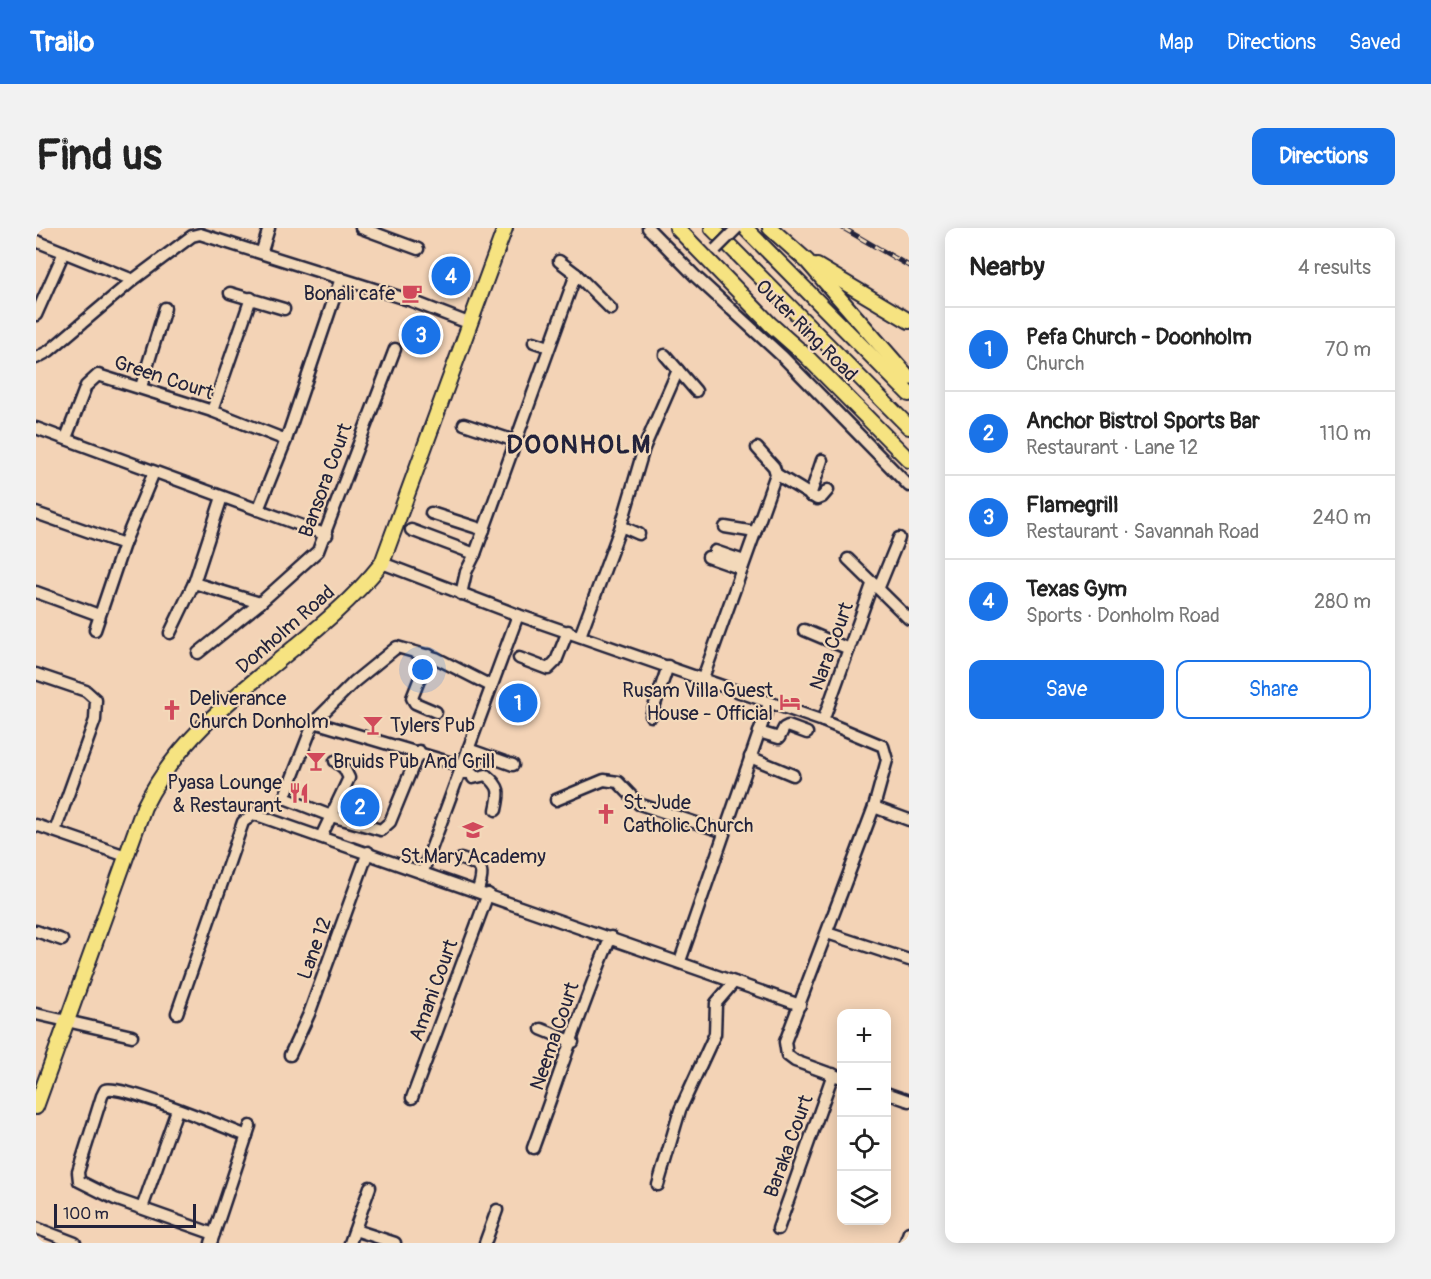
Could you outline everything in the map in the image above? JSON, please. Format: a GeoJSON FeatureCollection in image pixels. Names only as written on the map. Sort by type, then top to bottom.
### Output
{"type":"FeatureCollection","features":[{"type":"Feature","properties":{"kind":"main road","name":"Donholm Road"},"geometry":{"type":"LineString","coordinates":[[36,1107],[144,807],[168,764],[223,708],[357,592],[382,563],[505,228]]}},
{"type":"Feature","properties":{"kind":"main road","name":"Outer Ring Road"},"geometry":{"type":"LineString","coordinates":[[677,228],[712,253],[770,324],[805,355],[909,460]]}},
{"type":"Feature","properties":{"kind":"main road","name":"Outer Ring Road"},"geometry":{"type":"LineString","coordinates":[[712,228],[909,427]]}},
{"type":"Feature","properties":{"kind":"main road","name":"Outer Ring Road"},"geometry":{"type":"LineString","coordinates":[[745,228],[909,394]]}},
{"type":"Feature","properties":{"kind":"main road","name":"Outer Ring Road"},"geometry":{"type":"LineString","coordinates":[[770,228],[807,261],[909,378]]}},
{"type":"Feature","properties":{"kind":"main road"},"geometry":{"type":"LineString","coordinates":[[807,261],[909,321]]}},
{"type":"Feature","properties":{"kind":"street"},"geometry":{"type":"LineString","coordinates":[[262,252],[269,228]]}},
{"type":"Feature","properties":{"kind":"street"},"geometry":{"type":"LineString","coordinates":[[361,228],[417,249]]}},
{"type":"Feature","properties":{"kind":"street"},"geometry":{"type":"LineString","coordinates":[[648,228],[695,276],[783,357],[909,486]]}},
{"type":"Feature","properties":{"kind":"street"},"geometry":{"type":"LineString","coordinates":[[712,253],[737,228]]}},
{"type":"Feature","properties":{"kind":"street"},"geometry":{"type":"LineString","coordinates":[[36,358],[49,351],[133,280],[192,236],[200,234],[409,300],[471,324]]}},
{"type":"Feature","properties":{"kind":"street"},"geometry":{"type":"LineString","coordinates":[[36,241],[133,280]]}},
{"type":"Feature","properties":{"kind":"street"},"geometry":{"type":"LineString","coordinates":[[36,315],[64,252]]}},
{"type":"Feature","properties":{"kind":"street"},"geometry":{"type":"LineString","coordinates":[[559,261],[576,274],[611,309]]}},
{"type":"Feature","properties":{"kind":"street"},"geometry":{"type":"LineString","coordinates":[[461,594],[466,572],[475,554],[576,274]]}},
{"type":"Feature","properties":{"kind":"street"},"geometry":{"type":"LineString","coordinates":[[258,510],[286,440],[341,278]]}},
{"type":"Feature","properties":{"kind":"street"},"geometry":{"type":"LineString","coordinates":[[230,293],[284,309]]}},
{"type":"Feature","properties":{"kind":"street"},"geometry":{"type":"LineString","coordinates":[[212,411],[251,298]]}},
{"type":"Feature","properties":{"kind":"street"},"geometry":{"type":"LineString","coordinates":[[141,387],[165,308]]}},
{"type":"Feature","properties":{"kind":"street"},"geometry":{"type":"LineString","coordinates":[[534,342],[549,347]]}},
{"type":"Feature","properties":{"kind":"street","name":"Bansora Court"},"geometry":{"type":"LineString","coordinates":[[198,653],[260,603],[318,551],[327,535],[351,460],[395,349]]}},
{"type":"Feature","properties":{"kind":"street"},"geometry":{"type":"LineString","coordinates":[[665,355],[696,391]]}},
{"type":"Feature","properties":{"kind":"street"},"geometry":{"type":"LineString","coordinates":[[580,636],[621,526],[644,448],[678,370]]}},
{"type":"Feature","properties":{"kind":"street","name":"Green Court"},"geometry":{"type":"LineString","coordinates":[[66,438],[86,386],[98,375],[212,411],[286,440]]}},
{"type":"Feature","properties":{"kind":"street"},"geometry":{"type":"LineString","coordinates":[[464,424],[515,441]]}},
{"type":"Feature","properties":{"kind":"street"},"geometry":{"type":"LineString","coordinates":[[36,428],[327,535]]}},
{"type":"Feature","properties":{"kind":"street"},"geometry":{"type":"LineString","coordinates":[[703,678],[776,474],[774,467],[757,448]]}},
{"type":"Feature","properties":{"kind":"street"},"geometry":{"type":"LineString","coordinates":[[810,496],[822,460]]}},
{"type":"Feature","properties":{"kind":"street"},"geometry":{"type":"LineString","coordinates":[[95,630],[124,544],[154,472]]}},
{"type":"Feature","properties":{"kind":"street"},"geometry":{"type":"LineString","coordinates":[[776,474],[817,499],[828,490]]}},
{"type":"Feature","properties":{"kind":"street"},"geometry":{"type":"LineString","coordinates":[[170,633],[194,583],[222,497]]}},
{"type":"Feature","properties":{"kind":"street"},"geometry":{"type":"LineString","coordinates":[[36,513],[124,544]]}},
{"type":"Feature","properties":{"kind":"street"},"geometry":{"type":"LineString","coordinates":[[431,513],[483,530]]}},
{"type":"Feature","properties":{"kind":"street"},"geometry":{"type":"LineString","coordinates":[[621,526],[639,534]]}},
{"type":"Feature","properties":{"kind":"street"},"geometry":{"type":"LineString","coordinates":[[725,527],[755,532]]}},
{"type":"Feature","properties":{"kind":"street"},"geometry":{"type":"LineString","coordinates":[[411,530],[475,554]]}},
{"type":"Feature","properties":{"kind":"street","name":"Nara Court"},"geometry":{"type":"LineString","coordinates":[[823,722],[849,649],[899,538]]}},
{"type":"Feature","properties":{"kind":"street"},"geometry":{"type":"LineString","coordinates":[[711,554],[743,565]]}},
{"type":"Feature","properties":{"kind":"street"},"geometry":{"type":"LineString","coordinates":[[848,559],[909,619]]}},
{"type":"Feature","properties":{"kind":"street"},"geometry":{"type":"LineString","coordinates":[[382,563],[518,615],[823,722],[879,743],[885,749],[887,760],[874,807],[785,1042],[787,1055],[837,1076]]}},
{"type":"Feature","properties":{"kind":"street"},"geometry":{"type":"LineString","coordinates":[[194,583],[260,603]]}},
{"type":"Feature","properties":{"kind":"street"},"geometry":{"type":"LineString","coordinates":[[36,592],[99,615]]}},
{"type":"Feature","properties":{"kind":"street"},"geometry":{"type":"LineString","coordinates":[[423,871],[518,615]]}},
{"type":"Feature","properties":{"kind":"street"},"geometry":{"type":"LineString","coordinates":[[804,630],[849,649]]}},
{"type":"Feature","properties":{"kind":"street"},"geometry":{"type":"LineString","coordinates":[[519,658],[548,669],[555,661],[568,631]]}},
{"type":"Feature","properties":{"kind":"street"},"geometry":{"type":"LineString","coordinates":[[419,751],[390,822],[381,830],[331,816],[285,796],[315,722],[354,682],[397,647],[429,655],[491,686]]}},
{"type":"Feature","properties":{"kind":"street"},"geometry":{"type":"LineString","coordinates":[[429,655],[412,698],[415,703],[436,712]]}},
{"type":"Feature","properties":{"kind":"street"},"geometry":{"type":"LineString","coordinates":[[651,716],[668,666]]}},
{"type":"Feature","properties":{"kind":"street"},"geometry":{"type":"LineString","coordinates":[[36,674],[86,690],[96,700],[95,720],[55,831]]}},
{"type":"Feature","properties":{"kind":"street"},"geometry":{"type":"LineString","coordinates":[[680,961],[769,704]]}},
{"type":"Feature","properties":{"kind":"street"},"geometry":{"type":"LineString","coordinates":[[315,722],[419,751],[472,773],[473,778],[486,775],[497,783],[500,791],[496,810]]}},
{"type":"Feature","properties":{"kind":"street"},"geometry":{"type":"LineString","coordinates":[[759,732],[779,738],[784,728],[788,726],[807,733]]}},
{"type":"Feature","properties":{"kind":"street"},"geometry":{"type":"LineString","coordinates":[[468,749],[513,765]]}},
{"type":"Feature","properties":{"kind":"street"},"geometry":{"type":"LineString","coordinates":[[750,757],[793,775]]}},
{"type":"Feature","properties":{"kind":"street"},"geometry":{"type":"LineString","coordinates":[[322,835],[349,778],[344,768],[335,761]]}},
{"type":"Feature","properties":{"kind":"street"},"geometry":{"type":"LineString","coordinates":[[556,800],[604,780],[618,782],[639,804],[724,832]]}},
{"type":"Feature","properties":{"kind":"street"},"geometry":{"type":"LineString","coordinates":[[874,807],[909,820]]}},
{"type":"Feature","properties":{"kind":"street"},"geometry":{"type":"LineString","coordinates":[[177,1013],[217,893],[246,818],[260,814],[800,1005]]}},
{"type":"Feature","properties":{"kind":"street"},"geometry":{"type":"LineString","coordinates":[[36,825],[126,856]]}},
{"type":"Feature","properties":{"kind":"street","name":"Lane 12"},"geometry":{"type":"LineString","coordinates":[[290,1055],[309,1014],[368,852]]}},
{"type":"Feature","properties":{"kind":"street"},"geometry":{"type":"LineString","coordinates":[[461,859],[477,865],[481,870],[483,892]]}},
{"type":"Feature","properties":{"kind":"street","name":"Amani Court"},"geometry":{"type":"LineString","coordinates":[[412,1098],[483,892]]}},
{"type":"Feature","properties":{"kind":"street"},"geometry":{"type":"LineString","coordinates":[[36,931],[62,940]]}},
{"type":"Feature","properties":{"kind":"street"},"geometry":{"type":"LineString","coordinates":[[827,933],[909,960]]}},
{"type":"Feature","properties":{"kind":"street","name":"Neema Court"},"geometry":{"type":"LineString","coordinates":[[533,1148],[573,1042],[589,988],[611,937]]}},
{"type":"Feature","properties":{"kind":"street"},"geometry":{"type":"LineString","coordinates":[[658,1185],[680,1110],[715,1034],[716,1003],[734,982]]}},
{"type":"Feature","properties":{"kind":"street"},"geometry":{"type":"LineString","coordinates":[[36,1014],[67,1023],[132,1036]]}},
{"type":"Feature","properties":{"kind":"street"},"geometry":{"type":"LineString","coordinates":[[541,1029],[573,1042]]}},
{"type":"Feature","properties":{"kind":"street","name":"Baraka Court"},"geometry":{"type":"LineString","coordinates":[[778,1229],[837,1076]]}},
{"type":"Feature","properties":{"kind":"street"},"geometry":{"type":"LineString","coordinates":[[112,1088],[177,1110],[249,1131],[212,1239],[142,1208],[84,1186],[77,1177],[105,1090],[112,1088]]}},
{"type":"Feature","properties":{"kind":"street"},"geometry":{"type":"LineString","coordinates":[[891,1095],[909,1101]]}},
{"type":"Feature","properties":{"kind":"street"},"geometry":{"type":"LineString","coordinates":[[142,1208],[177,1110]]}},
{"type":"Feature","properties":{"kind":"street"},"geometry":{"type":"LineString","coordinates":[[350,1243],[370,1187]]}},
{"type":"Feature","properties":{"kind":"street"},"geometry":{"type":"LineString","coordinates":[[485,1243],[497,1210]]}},
{"type":"Feature","properties":{"kind":"street"},"geometry":{"type":"LineString","coordinates":[[36,1228],[72,1243]]}},
{"type":"Feature","properties":{"kind":"street"},"geometry":{"type":"LineString","coordinates":[[355,1230],[395,1243]]}},
{"type":"Feature","properties":{"kind":"street"},"geometry":{"type":"LineString","coordinates":[[905,1243],[909,1232]]}},
{"type":"Feature","properties":{"kind":"railway"},"geometry":{"type":"LineString","coordinates":[[843,228],[909,266]]}},
{"type":"Feature","properties":{"kind":"place","name":"Texas Gym"},"geometry":{"type":"Point","coordinates":[451,276]}},
{"type":"Feature","properties":{"kind":"place","name":"Bonali cafe"},"geometry":{"type":"Point","coordinates":[412,293]}},
{"type":"Feature","properties":{"kind":"place","name":"Flamegrill"},"geometry":{"type":"Point","coordinates":[421,335]}},
{"type":"Feature","properties":{"kind":"place","name":"Rusam Villa Guest House - Official"},"geometry":{"type":"Point","coordinates":[790,702]}},
{"type":"Feature","properties":{"kind":"place","name":"Pefa Church - Doonholm"},"geometry":{"type":"Point","coordinates":[518,703]}},
{"type":"Feature","properties":{"kind":"place","name":"Deliverance Church Donholm"},"geometry":{"type":"Point","coordinates":[172,710]}},
{"type":"Feature","properties":{"kind":"place","name":"Tylers Pub"},"geometry":{"type":"Point","coordinates":[373,725]}},
{"type":"Feature","properties":{"kind":"place","name":"Bruids Pub And Grill"},"geometry":{"type":"Point","coordinates":[316,761]}},
{"type":"Feature","properties":{"kind":"place","name":"Pyasa Lounge & Restaurant"},"geometry":{"type":"Point","coordinates":[299,793]}},
{"type":"Feature","properties":{"kind":"place","name":"Anchor Bistrol Sports Bar"},"geometry":{"type":"Point","coordinates":[360,807]}},
{"type":"Feature","properties":{"kind":"place","name":"St. Jude Catholic Church"},"geometry":{"type":"Point","coordinates":[606,814]}},
{"type":"Feature","properties":{"kind":"place","name":"St.Mary Academy"},"geometry":{"type":"Point","coordinates":[473,830]}},
{"type":"Feature","properties":{"kind":"district","name":"DOONHOLM"},"geometry":{"type":"Point","coordinates":[579,444]}}]}
